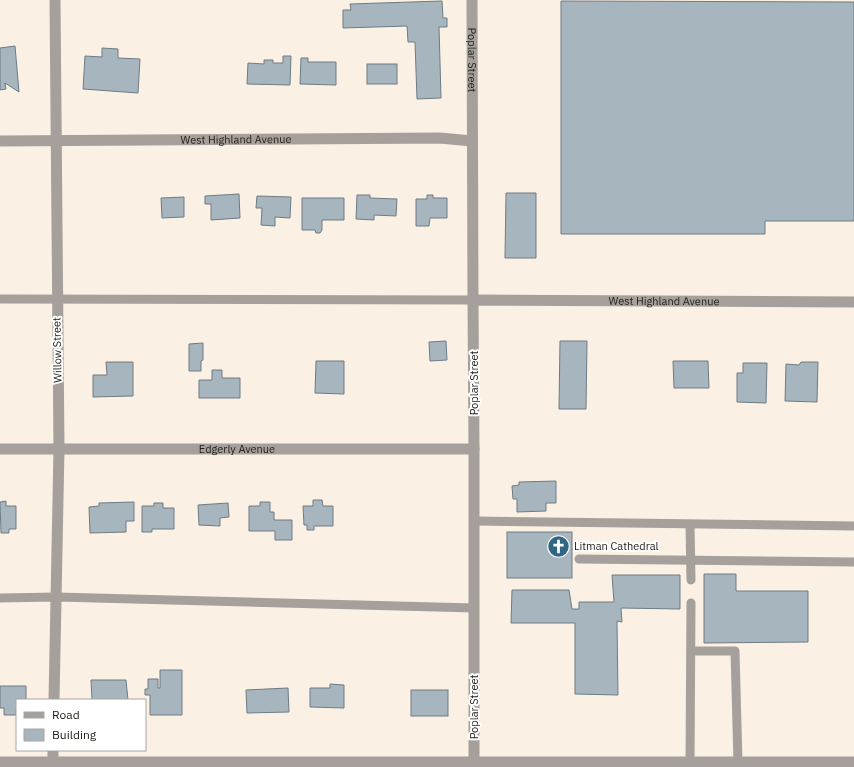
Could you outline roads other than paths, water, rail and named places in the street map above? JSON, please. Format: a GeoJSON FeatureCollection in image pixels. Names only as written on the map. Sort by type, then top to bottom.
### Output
{"type":"FeatureCollection","features":[{"type":"Feature","properties":{"kind":"street","name":"Willow Street"},"geometry":{"type":"LineString","coordinates":[[54,0],[56,299],[59,449],[54,699]]}},
{"type":"Feature","properties":{"kind":"street","name":"Poplar Street"},"geometry":{"type":"LineString","coordinates":[[472,0],[474,764]]}},
{"type":"Feature","properties":{"kind":"street","name":"West Highland Avenue"},"geometry":{"type":"LineString","coordinates":[[0,141],[56,139],[440,138],[472,141]]}},
{"type":"Feature","properties":{"kind":"street","name":"West Highland Avenue"},"geometry":{"type":"LineString","coordinates":[[473,300],[854,302]]}},
{"type":"Feature","properties":{"kind":"street","name":"Edgerly Avenue"},"geometry":{"type":"LineString","coordinates":[[0,449],[474,449]]}},
{"type":"Feature","properties":{"kind":"street"},"geometry":{"type":"LineString","coordinates":[[53,751],[53,764]]}},
{"type":"Feature","properties":{"kind":"street"},"geometry":{"type":"LineString","coordinates":[[0,762],[53,764],[474,764],[854,762]]}},
{"type":"Feature","properties":{"kind":"lane"},"geometry":{"type":"LineString","coordinates":[[0,299],[473,300]]}},
{"type":"Feature","properties":{"kind":"lane"},"geometry":{"type":"LineString","coordinates":[[474,521],[854,526]]}},
{"type":"Feature","properties":{"kind":"lane"},"geometry":{"type":"LineString","coordinates":[[690,525],[691,580]]}},
{"type":"Feature","properties":{"kind":"lane"},"geometry":{"type":"LineString","coordinates":[[579,559],[691,559],[854,562]]}},
{"type":"Feature","properties":{"kind":"lane"},"geometry":{"type":"LineString","coordinates":[[0,598],[57,597],[474,608]]}},
{"type":"Feature","properties":{"kind":"lane"},"geometry":{"type":"LineString","coordinates":[[690,763],[692,651],[691,603]]}},
{"type":"Feature","properties":{"kind":"lane"},"geometry":{"type":"LineString","coordinates":[[692,651],[735,651],[738,763]]}},
{"type":"Feature","properties":{"kind":"place","name":"Litman Cathedral"},"geometry":{"type":"Point","coordinates":[559,546]}}]}
